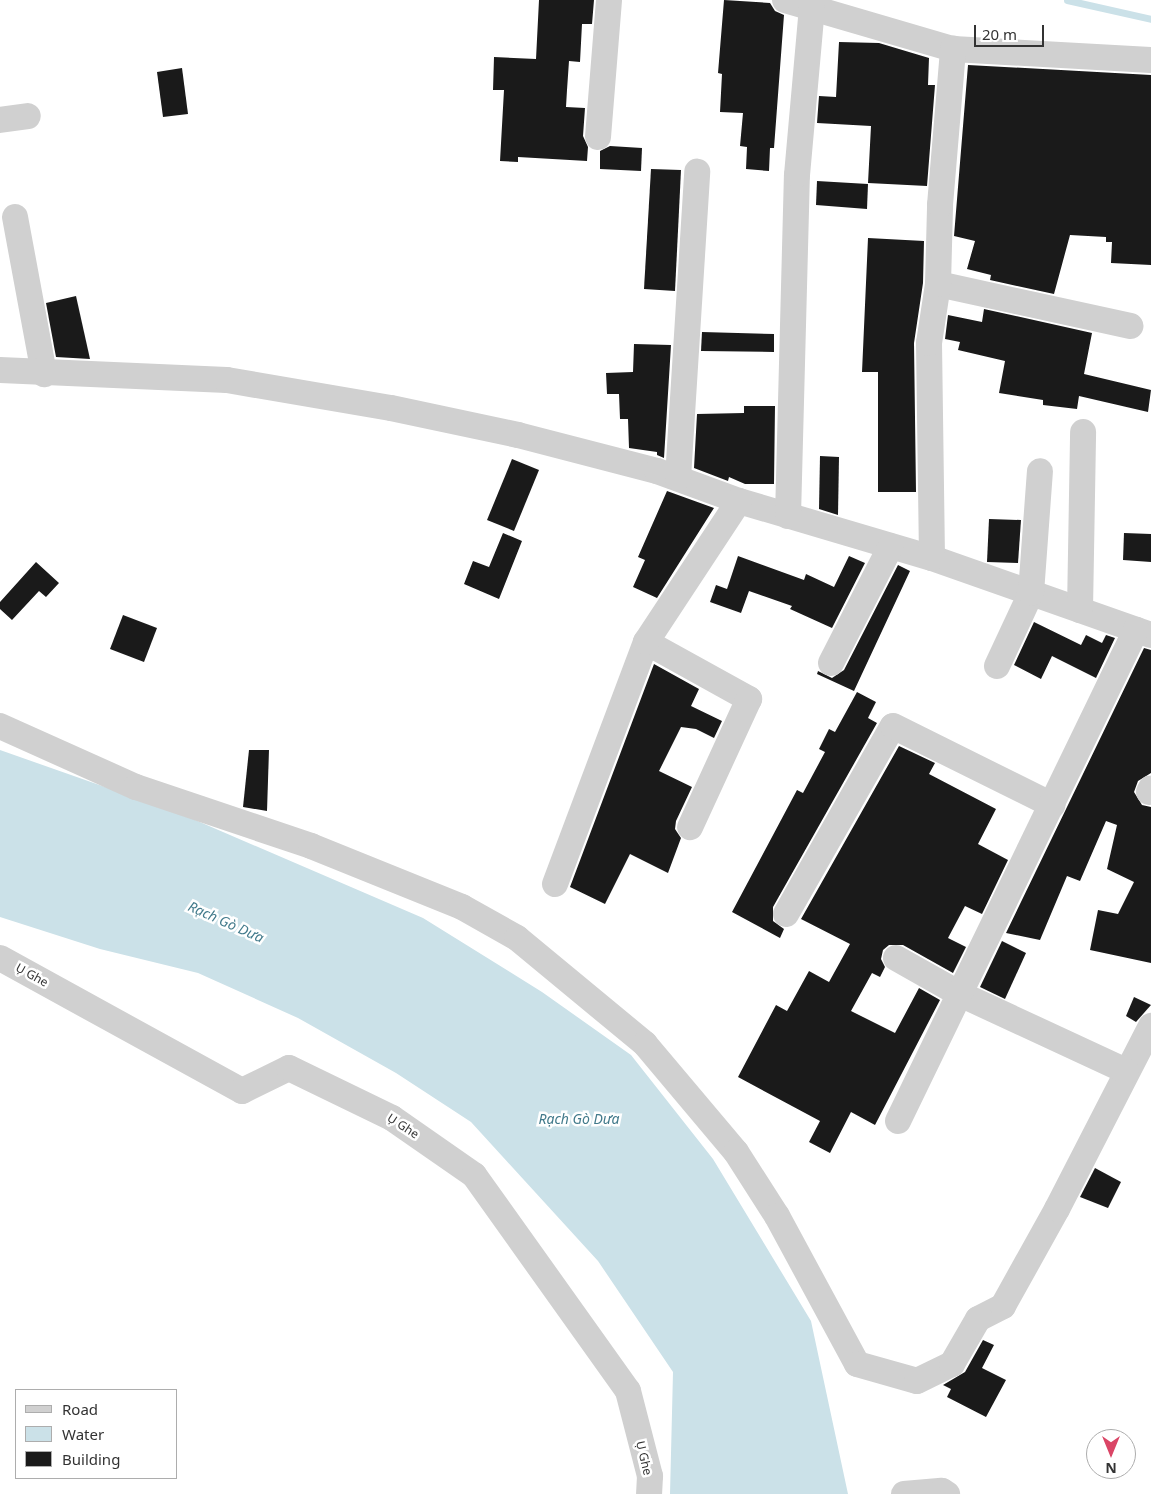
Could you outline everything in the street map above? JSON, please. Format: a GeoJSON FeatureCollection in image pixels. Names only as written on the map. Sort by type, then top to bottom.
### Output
{"type":"FeatureCollection","features":[{"type":"Feature","properties":{"kind":"street"},"geometry":{"type":"LineString","coordinates":[[598,137],[609,0]]}},
{"type":"Feature","properties":{"kind":"street"},"geometry":{"type":"LineString","coordinates":[[785,0],[953,49],[1151,60]]}},
{"type":"Feature","properties":{"kind":"street"},"geometry":{"type":"LineString","coordinates":[[788,516],[796,175],[812,8]]}},
{"type":"Feature","properties":{"kind":"street"},"geometry":{"type":"LineString","coordinates":[[932,558],[929,343],[938,284],[940,205],[953,49]]}},
{"type":"Feature","properties":{"kind":"street"},"geometry":{"type":"LineString","coordinates":[[0,120],[28,116]]}},
{"type":"Feature","properties":{"kind":"street"},"geometry":{"type":"LineString","coordinates":[[678,478],[696,172]]}},
{"type":"Feature","properties":{"kind":"street"},"geometry":{"type":"LineString","coordinates":[[15,217],[44,374]]}},
{"type":"Feature","properties":{"kind":"street"},"geometry":{"type":"LineString","coordinates":[[938,284],[1130,326]]}},
{"type":"Feature","properties":{"kind":"street"},"geometry":{"type":"LineString","coordinates":[[0,370],[44,374],[227,380],[391,408],[518,435],[678,478],[739,501],[932,558],[1144,633],[1052,805],[898,1122]]}},
{"type":"Feature","properties":{"kind":"street"},"geometry":{"type":"LineString","coordinates":[[1080,610],[1083,432]]}},
{"type":"Feature","properties":{"kind":"street"},"geometry":{"type":"LineString","coordinates":[[997,666],[1031,594],[1040,471]]}},
{"type":"Feature","properties":{"kind":"street"},"geometry":{"type":"LineString","coordinates":[[555,884],[646,642],[739,501]]}},
{"type":"Feature","properties":{"kind":"street"},"geometry":{"type":"LineString","coordinates":[[831,663],[891,546]]}},
{"type":"Feature","properties":{"kind":"street"},"geometry":{"type":"LineString","coordinates":[[646,642],[749,698],[690,827]]}},
{"type":"Feature","properties":{"kind":"street"},"geometry":{"type":"LineString","coordinates":[[0,726],[136,786],[311,846],[462,907],[517,938],[645,1044],[736,1152],[777,1216],[858,1364],[917,1381],[952,1364],[978,1319],[1004,1306],[1057,1209],[1151,1026]]}},
{"type":"Feature","properties":{"kind":"street"},"geometry":{"type":"LineString","coordinates":[[786,914],[894,726],[1052,805]]}},
{"type":"Feature","properties":{"kind":"street","name":"Ụ Ghe"},"geometry":{"type":"LineString","coordinates":[[0,958],[242,1091],[289,1068],[392,1118],[474,1174],[628,1391],[650,1476],[649,1494]]}},
{"type":"Feature","properties":{"kind":"street"},"geometry":{"type":"LineString","coordinates":[[896,958],[960,994],[1126,1072]]}},
{"type":"Feature","properties":{"kind":"street"},"geometry":{"type":"LineString","coordinates":[[904,1494],[942,1491],[947,1494]]}},
{"type":"Feature","properties":{"kind":"water","name":"Rạch Gò Dưa"},"geometry":{"type":"Polygon","coordinates":[[[0,750],[179,813],[423,918],[542,992],[631,1055],[713,1159],[811,1321],[848,1494],[670,1494],[673,1372],[598,1261],[471,1122],[396,1073],[298,1018],[198,973],[100,949],[0,917],[0,750]]]}},
{"type":"Feature","properties":{"kind":"building"},"geometry":{"type":"Polygon","coordinates":[[[539,0],[594,0],[592,24],[582,24],[580,62],[569,61],[566,107],[585,108],[583,136],[588,147],[587,161],[518,157],[518,162],[500,161],[504,90],[493,90],[494,57],[536,59],[539,0]]]}},
{"type":"Feature","properties":{"kind":"building"},"geometry":{"type":"Polygon","coordinates":[[[724,0],[770,3],[775,11],[784,15],[774,148],[770,148],[769,171],[746,169],[747,147],[740,146],[743,113],[720,112],[722,74],[718,73],[724,0]]]}},
{"type":"Feature","properties":{"kind":"building"},"geometry":{"type":"Polygon","coordinates":[[[839,42],[879,43],[929,58],[928,85],[935,85],[927,186],[868,183],[871,126],[817,123],[819,96],[836,97],[839,42]]]}},
{"type":"Feature","properties":{"kind":"building"},"geometry":{"type":"Polygon","coordinates":[[[968,65],[1151,75],[1151,265],[1111,263],[1112,242],[1106,242],[1106,237],[1070,235],[1054,294],[990,280],[991,275],[967,269],[975,241],[954,236],[968,65]]]}},
{"type":"Feature","properties":{"kind":"building"},"geometry":{"type":"Polygon","coordinates":[[[182,68],[188,114],[163,117],[157,72],[182,68]]]}},
{"type":"Feature","properties":{"kind":"building"},"geometry":{"type":"Polygon","coordinates":[[[610,146],[642,148],[641,171],[600,169],[600,151],[610,146]]]}},
{"type":"Feature","properties":{"kind":"building"},"geometry":{"type":"Polygon","coordinates":[[[651,169],[681,170],[675,291],[644,289],[651,169]]]}},
{"type":"Feature","properties":{"kind":"building"},"geometry":{"type":"Polygon","coordinates":[[[817,181],[868,184],[867,209],[816,205],[817,181]]]}},
{"type":"Feature","properties":{"kind":"building"},"geometry":{"type":"Polygon","coordinates":[[[868,238],[924,241],[923,283],[914,343],[916,492],[878,492],[878,372],[862,372],[868,238]]]}},
{"type":"Feature","properties":{"kind":"building"},"geometry":{"type":"Polygon","coordinates":[[[76,296],[90,359],[56,357],[46,303],[76,296]]]}},
{"type":"Feature","properties":{"kind":"building"},"geometry":{"type":"Polygon","coordinates":[[[984,309],[1092,333],[1084,374],[1151,390],[1148,412],[1079,396],[1077,409],[1043,405],[1043,400],[999,393],[1005,361],[958,350],[960,342],[945,339],[948,315],[982,322],[984,309]]]}},
{"type":"Feature","properties":{"kind":"building"},"geometry":{"type":"Polygon","coordinates":[[[702,332],[774,334],[774,352],[701,351],[702,332]]]}},
{"type":"Feature","properties":{"kind":"building"},"geometry":{"type":"Polygon","coordinates":[[[634,344],[671,345],[664,458],[657,455],[657,452],[629,448],[628,419],[620,419],[619,394],[607,394],[606,373],[633,372],[634,344]]]}},
{"type":"Feature","properties":{"kind":"building"},"geometry":{"type":"Polygon","coordinates":[[[744,406],[775,406],[774,484],[745,484],[729,477],[728,481],[694,468],[697,414],[744,413],[744,406]]]}},
{"type":"Feature","properties":{"kind":"building"},"geometry":{"type":"Polygon","coordinates":[[[820,456],[839,457],[838,515],[819,509],[820,456]]]}},
{"type":"Feature","properties":{"kind":"building"},"geometry":{"type":"Polygon","coordinates":[[[512,459],[539,470],[514,531],[487,520],[512,459]]]}},
{"type":"Feature","properties":{"kind":"building"},"geometry":{"type":"Polygon","coordinates":[[[667,491],[714,508],[657,598],[633,587],[645,560],[638,557],[667,491]]]}},
{"type":"Feature","properties":{"kind":"building"},"geometry":{"type":"Polygon","coordinates":[[[989,519],[1021,520],[1018,563],[987,562],[989,519]]]}},
{"type":"Feature","properties":{"kind":"building"},"geometry":{"type":"Polygon","coordinates":[[[503,533],[522,541],[499,599],[464,584],[473,561],[489,567],[503,533]]]}},
{"type":"Feature","properties":{"kind":"building"},"geometry":{"type":"Polygon","coordinates":[[[1124,533],[1151,534],[1151,562],[1123,560],[1124,533]]]}},
{"type":"Feature","properties":{"kind":"building"},"geometry":{"type":"Polygon","coordinates":[[[738,556],[804,580],[806,574],[834,587],[849,556],[865,563],[832,628],[790,609],[792,606],[749,591],[741,613],[710,602],[716,585],[727,589],[738,556]]]}},
{"type":"Feature","properties":{"kind":"building"},"geometry":{"type":"Polygon","coordinates":[[[36,562],[59,583],[46,597],[39,591],[12,620],[0,609],[0,602],[36,562]]]}},
{"type":"Feature","properties":{"kind":"building"},"geometry":{"type":"Polygon","coordinates":[[[898,565],[910,571],[854,691],[817,674],[818,671],[832,678],[844,670],[898,565]]]}},
{"type":"Feature","properties":{"kind":"building"},"geometry":{"type":"Polygon","coordinates":[[[123,615],[157,628],[144,662],[110,649],[123,615]]]}},
{"type":"Feature","properties":{"kind":"building"},"geometry":{"type":"Polygon","coordinates":[[[1034,622],[1081,645],[1086,635],[1102,643],[1106,635],[1115,638],[1096,678],[1052,656],[1041,679],[1014,665],[1034,622]]]}},
{"type":"Feature","properties":{"kind":"building"},"geometry":{"type":"Polygon","coordinates":[[[1144,648],[1151,650],[1151,773],[1138,781],[1134,792],[1142,805],[1151,807],[1151,963],[1090,950],[1098,910],[1118,914],[1134,882],[1107,869],[1117,825],[1106,821],[1080,881],[1067,876],[1040,940],[1006,933],[1144,648]]]}},
{"type":"Feature","properties":{"kind":"building"},"geometry":{"type":"Polygon","coordinates":[[[654,664],[699,689],[691,706],[722,721],[714,738],[696,729],[681,727],[659,771],[692,787],[676,821],[675,829],[681,838],[668,873],[630,854],[605,904],[570,887],[654,664]]]}},
{"type":"Feature","properties":{"kind":"building"},"geometry":{"type":"Polygon","coordinates":[[[857,692],[876,702],[868,718],[877,723],[773,907],[773,921],[784,929],[780,938],[732,912],[797,790],[803,793],[825,752],[819,749],[829,729],[835,732],[857,692]]]}},
{"type":"Feature","properties":{"kind":"building"},"geometry":{"type":"Polygon","coordinates":[[[899,746],[935,763],[929,774],[996,809],[978,844],[1008,860],[982,914],[965,906],[948,938],[966,947],[953,973],[903,945],[889,945],[883,950],[881,959],[885,967],[880,977],[872,973],[851,1011],[895,1033],[919,988],[940,1000],[875,1125],[851,1112],[830,1153],[809,1142],[820,1121],[738,1077],[776,1005],[787,1011],[809,971],[829,982],[850,944],[801,919],[899,746]]]}},
{"type":"Feature","properties":{"kind":"building"},"geometry":{"type":"Polygon","coordinates":[[[249,750],[269,750],[267,811],[243,807],[249,750]]]}},
{"type":"Feature","properties":{"kind":"building"},"geometry":{"type":"Polygon","coordinates":[[[1002,941],[1026,953],[1005,999],[980,987],[1002,941]]]}},
{"type":"Feature","properties":{"kind":"building"},"geometry":{"type":"Polygon","coordinates":[[[1134,997],[1151,1005],[1136,1022],[1126,1016],[1134,997]]]}},
{"type":"Feature","properties":{"kind":"building"},"geometry":{"type":"Polygon","coordinates":[[[1095,1168],[1121,1182],[1108,1208],[1080,1197],[1095,1168]]]}},
{"type":"Feature","properties":{"kind":"building"},"geometry":{"type":"Polygon","coordinates":[[[983,1340],[994,1345],[982,1368],[1006,1380],[986,1417],[947,1397],[951,1389],[943,1385],[965,1372],[983,1340]]]}},
{"type":"Feature","properties":{"kind":"waterway"},"geometry":{"type":"LineString","coordinates":[[1067,0],[1151,19]]}}]}
